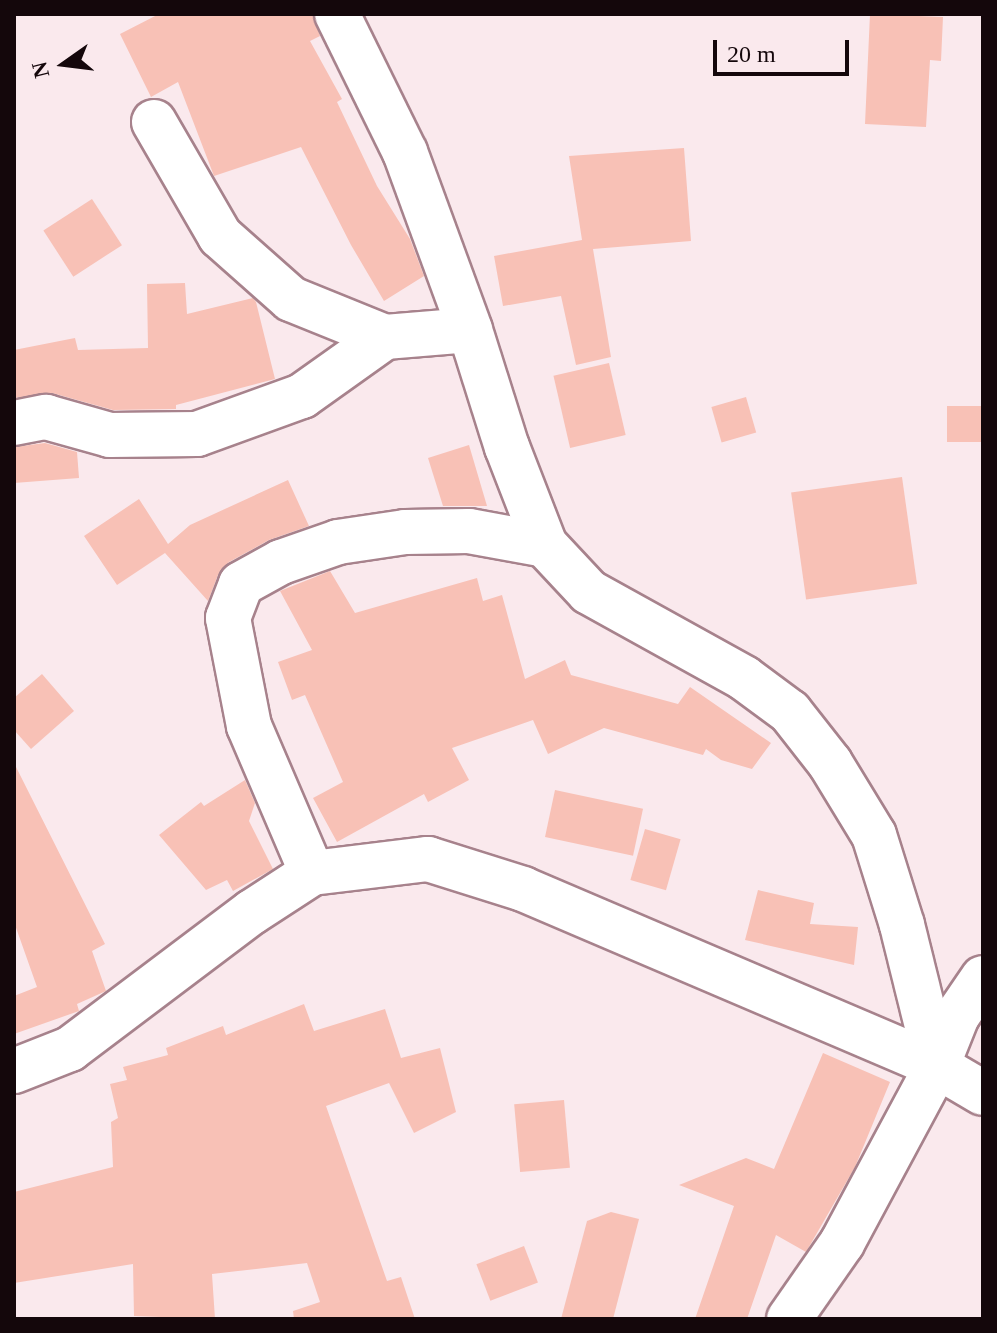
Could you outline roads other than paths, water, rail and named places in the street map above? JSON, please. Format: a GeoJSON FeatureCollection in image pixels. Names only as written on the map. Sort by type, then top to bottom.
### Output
{"type":"FeatureCollection","features":[{"type":"Feature","properties":{"kind":"street"},"geometry":{"type":"LineString","coordinates":[[337,14],[405,152],[470,330],[507,447],[545,545],[589,592],[744,678],[790,712],[830,763],[874,835],[902,925],[937,1066]]}},
{"type":"Feature","properties":{"kind":"street"},"geometry":{"type":"LineString","coordinates":[[154,122],[220,236],[291,299],[385,337],[470,330]]}},
{"type":"Feature","properties":{"kind":"street"},"geometry":{"type":"LineString","coordinates":[[14,423],[46,417],[110,435],[197,434],[302,396],[385,337]]}},
{"type":"Feature","properties":{"kind":"street"},"geometry":{"type":"LineString","coordinates":[[312,873],[249,726],[228,618],[241,584],[281,562],[338,542],[405,532],[469,531],[545,545]]}},
{"type":"Feature","properties":{"kind":"street"},"geometry":{"type":"LineString","coordinates":[[14,1071],[70,1049],[252,912],[312,873],[428,859],[523,889],[937,1066],[983,1093]]}},
{"type":"Feature","properties":{"kind":"street"},"geometry":{"type":"LineString","coordinates":[[789,1319],[842,1243],[937,1066],[957,1016],[983,978]]}}]}
